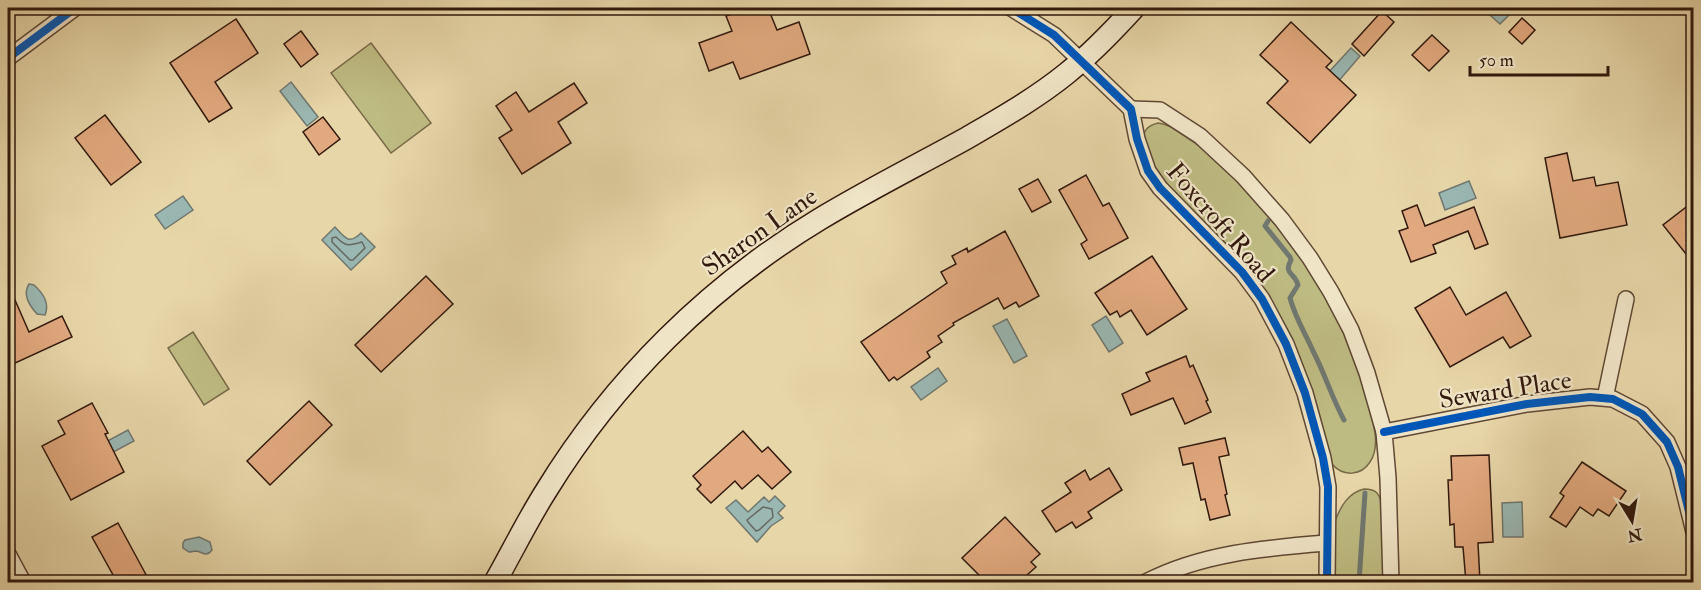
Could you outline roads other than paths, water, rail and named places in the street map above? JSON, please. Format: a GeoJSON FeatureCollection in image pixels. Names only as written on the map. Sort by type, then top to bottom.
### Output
{"type":"FeatureCollection","features":[{"type":"Feature","properties":{"kind":"main road","name":"Sharon Lane"},"geometry":{"type":"LineString","coordinates":[[495,582],[546,491],[594,421],[663,341],[713,296],[775,248],[820,219],[1031,100],[1082,61],[1134,8]]}},
{"type":"Feature","properties":{"kind":"street"},"geometry":{"type":"LineString","coordinates":[[8,58],[75,8]]}},
{"type":"Feature","properties":{"kind":"street"},"geometry":{"type":"LineString","coordinates":[[1011,8],[1054,35],[1131,109]]}},
{"type":"Feature","properties":{"kind":"street","name":"Foxcroft Road"},"geometry":{"type":"LineString","coordinates":[[1327,582],[1328,487],[1323,458],[1305,393],[1286,344],[1262,299],[1242,272],[1180,210],[1148,171],[1137,139],[1131,109],[1160,110],[1200,136],[1243,176],[1282,220],[1326,283],[1351,330],[1384,432],[1388,478],[1391,582]]}},
{"type":"Feature","properties":{"kind":"street","name":"Seward Place"},"geometry":{"type":"LineString","coordinates":[[1605,398],[1626,299]]}},
{"type":"Feature","properties":{"kind":"street","name":"Seward Place"},"geometry":{"type":"LineString","coordinates":[[1384,432],[1527,404],[1590,397],[1612,399],[1642,414],[1667,442],[1677,467],[1694,532]]}},
{"type":"Feature","properties":{"kind":"street"},"geometry":{"type":"LineString","coordinates":[[1146,582],[1191,564],[1246,550],[1327,543]]}},
{"type":"Feature","properties":{"kind":"street"},"geometry":{"type":"LineString","coordinates":[[8,555],[23,582]]}},
{"type":"Feature","properties":{"kind":"water"},"geometry":{"type":"Polygon","coordinates":[[[1482,8],[1507,8],[1512,12],[1500,24],[1482,8]]]}},
{"type":"Feature","properties":{"kind":"water"},"geometry":{"type":"Polygon","coordinates":[[[1351,48],[1360,56],[1337,83],[1327,74],[1351,48]]]}},
{"type":"Feature","properties":{"kind":"water"},"geometry":{"type":"Polygon","coordinates":[[[291,82],[318,117],[307,126],[280,91],[291,82]]]}},
{"type":"Feature","properties":{"kind":"water"},"geometry":{"type":"Polygon","coordinates":[[[1469,181],[1476,198],[1445,210],[1439,193],[1469,181]]]}},
{"type":"Feature","properties":{"kind":"water"},"geometry":{"type":"Polygon","coordinates":[[[183,196],[193,210],[165,229],[155,215],[183,196]]]}},
{"type":"Feature","properties":{"kind":"water"},"geometry":{"type":"Polygon","coordinates":[[[335,227],[347,239],[353,239],[361,233],[375,247],[351,270],[322,240],[335,227]]]}},
{"type":"Feature","properties":{"kind":"water"},"geometry":{"type":"Polygon","coordinates":[[[29,284],[34,285],[45,298],[47,306],[45,315],[37,314],[30,304],[26,292],[29,284]]]}},
{"type":"Feature","properties":{"kind":"water"},"geometry":{"type":"Polygon","coordinates":[[[1106,316],[1123,343],[1109,352],[1092,325],[1106,316]]]}},
{"type":"Feature","properties":{"kind":"water"},"geometry":{"type":"Polygon","coordinates":[[[1007,319],[1027,356],[1014,363],[993,326],[1007,319]]]}},
{"type":"Feature","properties":{"kind":"water"},"geometry":{"type":"Polygon","coordinates":[[[938,368],[947,381],[921,400],[911,387],[938,368]]]}},
{"type":"Feature","properties":{"kind":"water"},"geometry":{"type":"Polygon","coordinates":[[[128,430],[134,441],[104,457],[98,446],[128,430]]]}},
{"type":"Feature","properties":{"kind":"water"},"geometry":{"type":"Polygon","coordinates":[[[775,496],[785,506],[778,513],[783,518],[771,526],[757,542],[726,508],[736,500],[748,512],[764,497],[769,502],[775,496]]]}},
{"type":"Feature","properties":{"kind":"water"},"geometry":{"type":"Polygon","coordinates":[[[1522,502],[1523,537],[1503,537],[1502,503],[1522,502]]]}},
{"type":"Feature","properties":{"kind":"water"},"geometry":{"type":"Polygon","coordinates":[[[199,537],[210,542],[212,550],[210,552],[206,554],[196,551],[189,552],[183,548],[185,540],[199,537]]]}},
{"type":"Feature","properties":{"kind":"waterway"},"geometry":{"type":"LineString","coordinates":[[1268,221],[1265,226],[1290,257],[1288,268],[1298,285],[1290,298],[1292,305],[1344,420]]}},
{"type":"Feature","properties":{"kind":"waterway"},"geometry":{"type":"LineString","coordinates":[[1359,582],[1365,493]]}}]}
